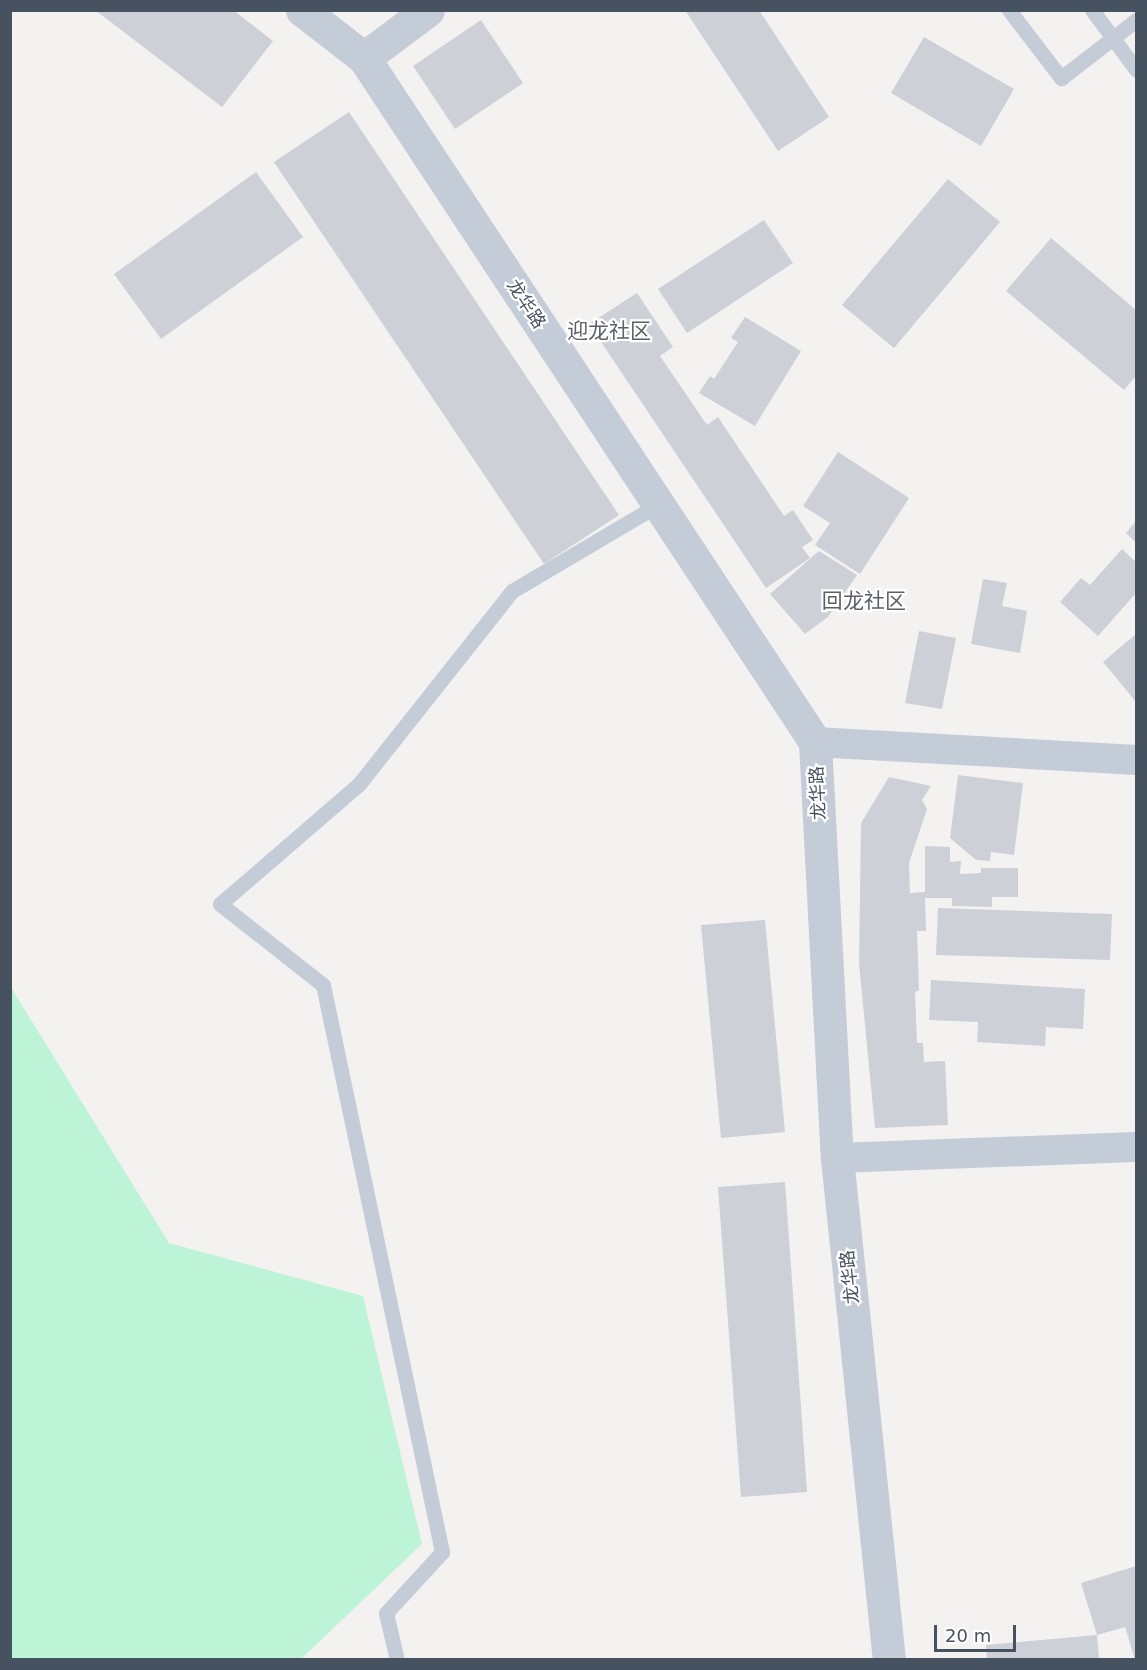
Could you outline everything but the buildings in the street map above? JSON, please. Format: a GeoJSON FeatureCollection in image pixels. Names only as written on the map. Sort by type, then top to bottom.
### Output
{"type":"FeatureCollection","features":[{"type":"Feature","properties":{"kind":"street","name":"龙华路"},"geometry":{"type":"LineString","coordinates":[[302,10],[364,58],[815,742],[837,1158],[889,1659]]}},
{"type":"Feature","properties":{"kind":"street"},"geometry":{"type":"LineString","coordinates":[[364,58],[428,10]]}},
{"type":"Feature","properties":{"kind":"street"},"geometry":{"type":"LineString","coordinates":[[815,742],[1137,760]]}},
{"type":"Feature","properties":{"kind":"street"},"geometry":{"type":"LineString","coordinates":[[837,1158],[1137,1147]]}},
{"type":"Feature","properties":{"kind":"lane"},"geometry":{"type":"LineString","coordinates":[[1009,10],[1061,78],[1137,20]]}},
{"type":"Feature","properties":{"kind":"lane"},"geometry":{"type":"LineString","coordinates":[[1092,10],[1137,70]]}},
{"type":"Feature","properties":{"kind":"lane"},"geometry":{"type":"LineString","coordinates":[[397,1659],[386,1613],[442,1552],[323,985],[220,904],[359,784],[512,591],[659,504]]}},
{"type":"Feature","properties":{"kind":"green space"},"geometry":{"type":"Polygon","coordinates":[[[10,986],[169,1243],[363,1296],[422,1544],[301,1659],[11,1659],[10,986]]]}},
{"type":"Feature","properties":{"kind":"district","name":"迎龙社区"},"geometry":{"type":"Point","coordinates":[609,331]}},
{"type":"Feature","properties":{"kind":"district","name":"回龙社区"},"geometry":{"type":"Point","coordinates":[864,601]}}]}
